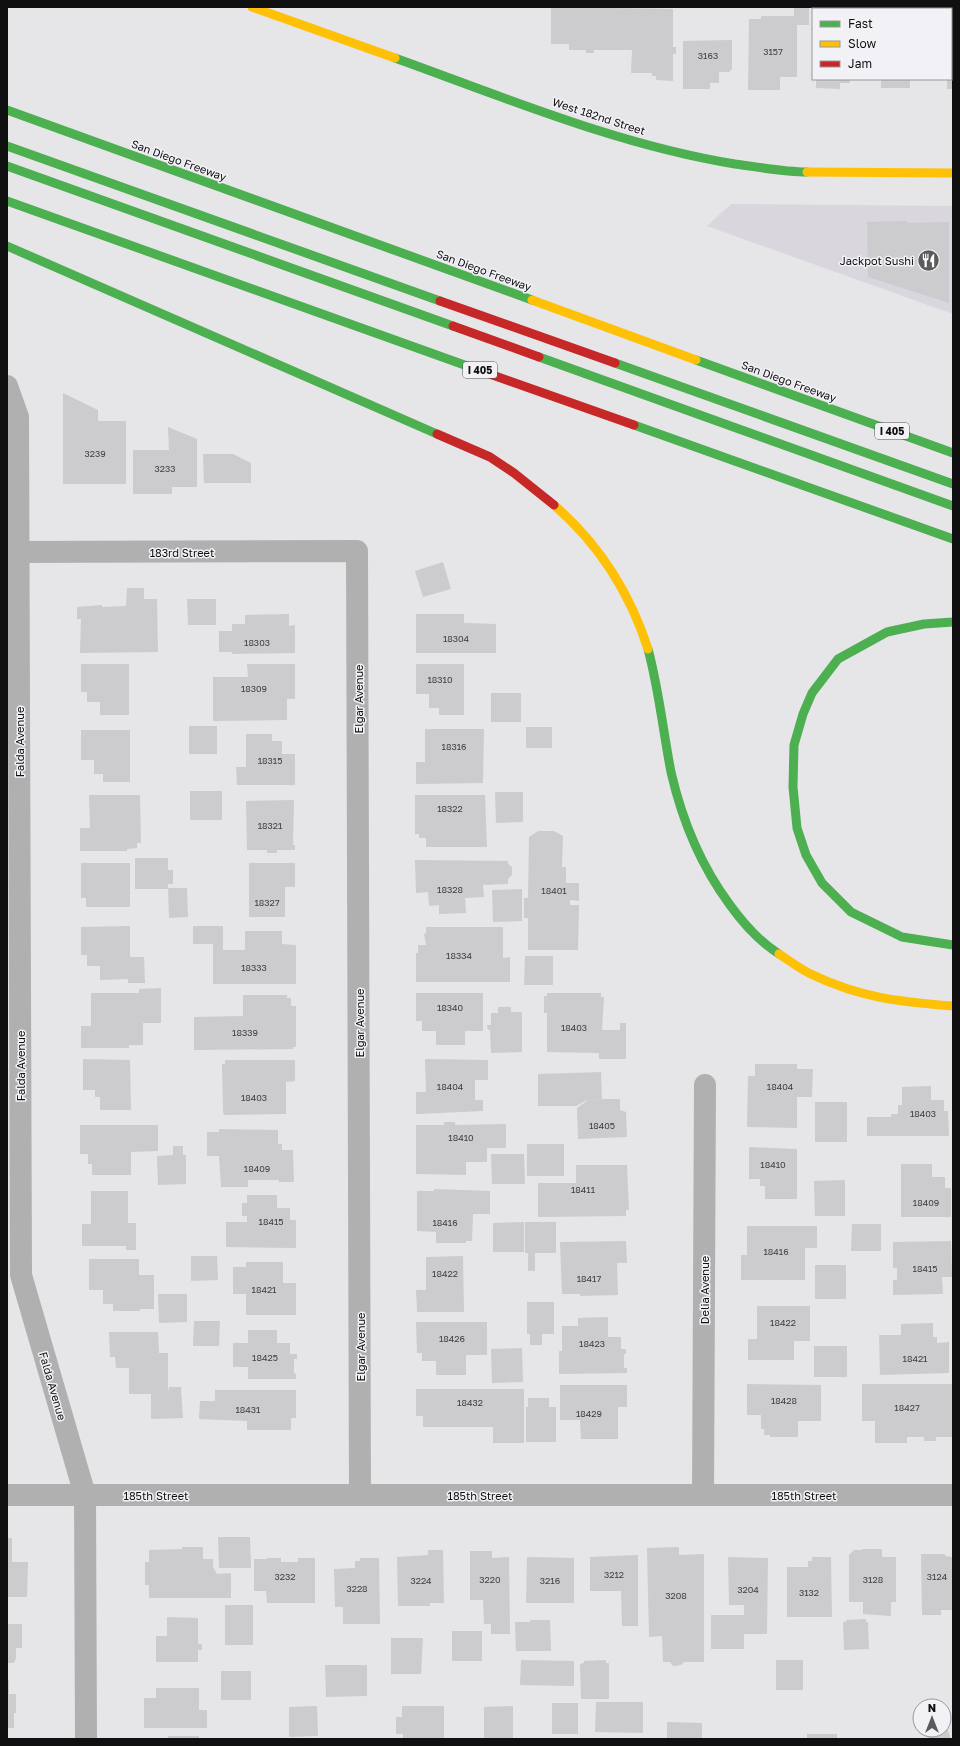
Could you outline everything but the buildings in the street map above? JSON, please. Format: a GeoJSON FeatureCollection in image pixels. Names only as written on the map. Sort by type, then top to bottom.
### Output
{"type":"FeatureCollection","features":[{"type":"Feature","properties":{"kind":"main road","name":"West 182nd Street"},"geometry":{"type":"LineString","coordinates":[[252,7],[594,129],[693,157],[789,172],[953,173]]}},
{"type":"Feature","properties":{"kind":"main road","name":"San Diego Freeway"},"geometry":{"type":"LineString","coordinates":[[7,110],[953,453]]}},
{"type":"Feature","properties":{"kind":"main road"},"geometry":{"type":"LineString","coordinates":[[7,146],[953,484]]}},
{"type":"Feature","properties":{"kind":"main road"},"geometry":{"type":"LineString","coordinates":[[7,166],[953,506]]}},
{"type":"Feature","properties":{"kind":"main road","name":"I 405"},"geometry":{"type":"LineString","coordinates":[[7,201],[953,539]]}},
{"type":"Feature","properties":{"kind":"main road"},"geometry":{"type":"LineString","coordinates":[[7,246],[490,457],[522,476],[546,495],[591,541],[631,604],[642,630],[652,667],[676,789],[686,825],[703,865],[718,890],[736,915],[763,941],[792,964],[829,984],[866,996],[902,1004],[953,1006]]}},
{"type":"Feature","properties":{"kind":"main road"},"geometry":{"type":"LineString","coordinates":[[953,622],[924,624],[887,632],[838,659],[812,693],[803,714],[794,745],[793,787],[797,828],[806,855],[822,883],[851,912],[902,937],[953,945]]}},
{"type":"Feature","properties":{"kind":"street","name":"Falda Avenue"},"geometry":{"type":"LineString","coordinates":[[7,386],[18,417],[13,552],[21,1275],[85,1495],[86,1739]]}},
{"type":"Feature","properties":{"kind":"street","name":"183rd Street"},"geometry":{"type":"LineString","coordinates":[[13,552],[358,551]]}},
{"type":"Feature","properties":{"kind":"street","name":"Elgar Avenue"},"geometry":{"type":"LineString","coordinates":[[358,551],[360,1495]]}},
{"type":"Feature","properties":{"kind":"street","name":"Delia Avenue"},"geometry":{"type":"LineString","coordinates":[[702,1495],[704,1085]]}},
{"type":"Feature","properties":{"kind":"street","name":"185th Street"},"geometry":{"type":"LineString","coordinates":[[7,1495],[953,1495]]}},
{"type":"Feature","properties":{"kind":"shaded area"},"geometry":{"type":"Polygon","coordinates":[[[731,204],[953,206],[953,314],[707,226],[731,204]]]}},
{"type":"Feature","properties":{"kind":"traffic: fast"},"geometry":{"type":"LineString","coordinates":[[395,58],[563,119],[648,145],[691,156],[735,164],[807,172]]}},
{"type":"Feature","properties":{"kind":"traffic: fast"},"geometry":{"type":"LineString","coordinates":[[7,110],[532,300]]}},
{"type":"Feature","properties":{"kind":"traffic: fast"},"geometry":{"type":"LineString","coordinates":[[7,146],[440,301]]}},
{"type":"Feature","properties":{"kind":"traffic: fast"},"geometry":{"type":"LineString","coordinates":[[7,166],[453,326]]}},
{"type":"Feature","properties":{"kind":"traffic: fast"},"geometry":{"type":"LineString","coordinates":[[7,201],[484,372]]}},
{"type":"Feature","properties":{"kind":"traffic: fast"},"geometry":{"type":"LineString","coordinates":[[7,246],[437,434]]}},
{"type":"Feature","properties":{"kind":"traffic: fast"},"geometry":{"type":"LineString","coordinates":[[539,357],[953,506]]}},
{"type":"Feature","properties":{"kind":"traffic: fast"},"geometry":{"type":"LineString","coordinates":[[696,360],[953,453]]}},
{"type":"Feature","properties":{"kind":"traffic: fast"},"geometry":{"type":"LineString","coordinates":[[615,363],[953,484]]}},
{"type":"Feature","properties":{"kind":"traffic: fast"},"geometry":{"type":"LineString","coordinates":[[634,425],[953,539]]}},
{"type":"Feature","properties":{"kind":"traffic: fast"},"geometry":{"type":"LineString","coordinates":[[953,622],[924,624],[887,632],[838,659],[812,693],[803,714],[794,745],[793,787],[797,828],[806,855],[822,883],[851,912],[902,937],[953,945]]}},
{"type":"Feature","properties":{"kind":"traffic: fast"},"geometry":{"type":"LineString","coordinates":[[648,649],[658,695],[671,772],[681,808],[694,842],[710,875],[735,912],[759,938],[779,954]]}},
{"type":"Feature","properties":{"kind":"traffic: slow"},"geometry":{"type":"LineString","coordinates":[[252,7],[395,58]]}},
{"type":"Feature","properties":{"kind":"traffic: slow"},"geometry":{"type":"LineString","coordinates":[[807,172],[953,173]]}},
{"type":"Feature","properties":{"kind":"traffic: slow"},"geometry":{"type":"LineString","coordinates":[[532,300],[696,360]]}},
{"type":"Feature","properties":{"kind":"traffic: slow"},"geometry":{"type":"LineString","coordinates":[[554,505],[585,536],[611,571],[632,608],[648,649]]}},
{"type":"Feature","properties":{"kind":"traffic: slow"},"geometry":{"type":"LineString","coordinates":[[779,954],[809,973],[848,989],[882,998],[953,1006]]}},
{"type":"Feature","properties":{"kind":"traffic: jam"},"geometry":{"type":"LineString","coordinates":[[440,301],[615,363]]}},
{"type":"Feature","properties":{"kind":"traffic: jam"},"geometry":{"type":"LineString","coordinates":[[453,326],[539,357]]}},
{"type":"Feature","properties":{"kind":"traffic: jam"},"geometry":{"type":"LineString","coordinates":[[484,372],[634,425]]}},
{"type":"Feature","properties":{"kind":"traffic: jam"},"geometry":{"type":"LineString","coordinates":[[437,434],[490,457],[514,473],[554,505]]}},
{"type":"Feature","properties":{"kind":"place","name":"Jackpot Sushi"},"geometry":{"type":"Point","coordinates":[929,260]}}]}
